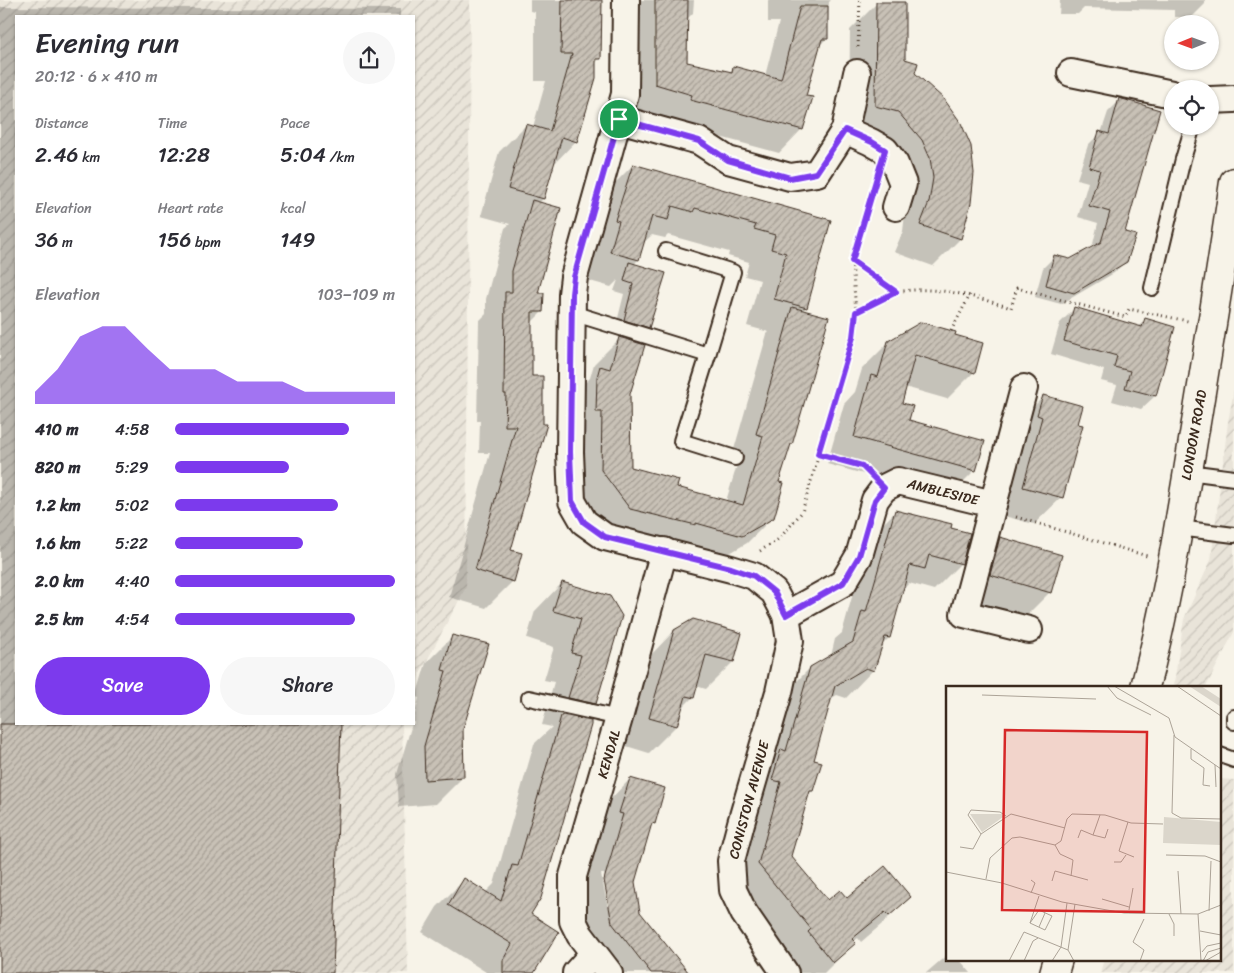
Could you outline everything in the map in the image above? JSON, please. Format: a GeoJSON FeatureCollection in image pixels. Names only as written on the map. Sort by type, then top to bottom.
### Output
{"type":"FeatureCollection","features":[{"type":"Feature","properties":{"kind":"street","name":"CONISTON AVENUE"},"geometry":{"type":"LineString","coordinates":[[626,0],[626,94],[574,277],[570,452],[572,501],[584,522],[605,537],[731,568],[754,576],[774,592],[786,615],[790,641],[779,692],[731,861],[733,890],[744,913],[785,973]]}},
{"type":"Feature","properties":{"kind":"street"},"geometry":{"type":"LineString","coordinates":[[619,119],[699,141],[728,160],[790,178],[816,173],[845,130],[857,73]]}},
{"type":"Feature","properties":{"kind":"street"},"geometry":{"type":"LineString","coordinates":[[1071,73],[1164,92]]}},
{"type":"Feature","properties":{"kind":"street"},"geometry":{"type":"LineString","coordinates":[[1219,100],[1234,99]]}},
{"type":"Feature","properties":{"kind":"street"},"geometry":{"type":"LineString","coordinates":[[845,130],[885,150],[895,164],[902,184],[896,207]]}},
{"type":"Feature","properties":{"kind":"street","name":"LONDON ROAD"},"geometry":{"type":"LineString","coordinates":[[1145,686],[1179,528],[1213,327],[1234,182]]}},
{"type":"Feature","properties":{"kind":"street","name":"AMBLESIDE"},"geometry":{"type":"LineString","coordinates":[[1024,388],[964,614],[1029,630]]}},
{"type":"Feature","properties":{"kind":"street","name":"AMBLESIDE"},"geometry":{"type":"LineString","coordinates":[[884,488],[898,481],[992,507]]}},
{"type":"Feature","properties":{"kind":"street"},"geometry":{"type":"LineString","coordinates":[[786,615],[843,583],[859,556],[875,500],[884,488]]}},
{"type":"Feature","properties":{"kind":"street","name":"KENDAL"},"geometry":{"type":"LineString","coordinates":[[576,973],[601,963],[580,935],[573,921],[573,876],[619,718],[664,551]]}},
{"type":"Feature","properties":{"kind":"street"},"geometry":{"type":"LineString","coordinates":[[1054,973],[1058,960]]}},
{"type":"Feature","properties":{"kind":"lane"},"geometry":{"type":"LineString","coordinates":[[1152,288],[1190,135]]}},
{"type":"Feature","properties":{"kind":"lane"},"geometry":{"type":"LineString","coordinates":[[666,251],[733,272],[681,442],[735,458]]}},
{"type":"Feature","properties":{"kind":"lane"},"geometry":{"type":"LineString","coordinates":[[572,313],[708,355]]}},
{"type":"Feature","properties":{"kind":"lane"},"geometry":{"type":"LineString","coordinates":[[1188,472],[1234,478]]}},
{"type":"Feature","properties":{"kind":"lane"},"geometry":{"type":"LineString","coordinates":[[1179,528],[1234,535]]}},
{"type":"Feature","properties":{"kind":"lane"},"geometry":{"type":"LineString","coordinates":[[529,698],[619,718]]}},
{"type":"Feature","properties":{"kind":"lane"},"geometry":{"type":"LineString","coordinates":[[1234,717],[1234,722]]}},
{"type":"Feature","properties":{"kind":"lane"},"geometry":{"type":"LineString","coordinates":[[1222,756],[1234,760]]}},
{"type":"Feature","properties":{"kind":"path"},"geometry":{"type":"LineString","coordinates":[[857,73],[860,0]]}},
{"type":"Feature","properties":{"kind":"path"},"geometry":{"type":"LineString","coordinates":[[731,568],[779,539],[802,512],[853,337],[856,312],[852,261],[870,197]]}},
{"type":"Feature","properties":{"kind":"path"},"geometry":{"type":"LineString","coordinates":[[852,261],[896,292]]}},
{"type":"Feature","properties":{"kind":"path"},"geometry":{"type":"LineString","coordinates":[[856,312],[896,292],[910,290],[970,295],[1011,308],[1018,288],[1125,317],[1129,309],[1213,327]]}},
{"type":"Feature","properties":{"kind":"path"},"geometry":{"type":"LineString","coordinates":[[951,331],[970,295]]}},
{"type":"Feature","properties":{"kind":"path"},"geometry":{"type":"LineString","coordinates":[[818,454],[862,466],[884,488]]}},
{"type":"Feature","properties":{"kind":"path"},"geometry":{"type":"LineString","coordinates":[[992,507],[1172,564]]}},
{"type":"Feature","properties":{"kind":"shaded area"},"geometry":{"type":"Polygon","coordinates":[[[0,0],[470,0],[466,587],[415,683],[415,15],[15,15],[15,725],[402,725],[408,973],[0,973],[0,0]]]}},
{"type":"Feature","properties":{"kind":"shaded area"},"geometry":{"type":"Polygon","coordinates":[[[1234,390],[1234,632],[1207,686],[1175,686],[1174,684],[1184,619],[1211,560],[1228,422],[1234,390]]]}},
{"type":"Feature","properties":{"kind":"shaded area"},"geometry":{"type":"Polygon","coordinates":[[[1222,779],[1234,780],[1234,973],[1100,973],[1104,960],[1222,960],[1222,779]]]}},
{"type":"Feature","properties":{"kind":"building"},"geometry":{"type":"Polygon","coordinates":[[[562,0],[602,0],[601,59],[596,59],[596,78],[577,142],[562,137],[544,199],[508,189],[526,124],[550,131],[572,54],[561,54],[562,0]]]}},
{"type":"Feature","properties":{"kind":"building"},"geometry":{"type":"Polygon","coordinates":[[[655,0],[688,0],[687,62],[732,72],[733,66],[781,79],[800,6],[828,6],[828,39],[822,39],[806,96],[813,97],[803,130],[690,100],[692,95],[655,84],[655,0]]]}},
{"type":"Feature","properties":{"kind":"building"},"geometry":{"type":"Polygon","coordinates":[[[876,2],[905,2],[905,59],[918,63],[915,73],[944,99],[961,123],[971,146],[974,173],[971,203],[961,239],[920,225],[929,202],[933,178],[930,158],[922,140],[898,112],[875,106],[876,2]]]}},
{"type":"Feature","properties":{"kind":"building"},"geometry":{"type":"Polygon","coordinates":[[[1119,98],[1160,110],[1125,232],[1136,235],[1127,262],[1074,293],[1046,285],[1054,255],[1070,259],[1101,242],[1110,212],[1089,206],[1100,170],[1089,167],[1099,131],[1109,134],[1119,98]]]}},
{"type":"Feature","properties":{"kind":"building"},"geometry":{"type":"Polygon","coordinates":[[[633,164],[831,220],[807,308],[774,299],[786,253],[771,249],[775,235],[754,229],[756,225],[695,208],[693,212],[672,206],[668,220],[652,216],[639,260],[610,252],[619,221],[615,220],[633,164]]]}},
{"type":"Feature","properties":{"kind":"building"},"geometry":{"type":"Polygon","coordinates":[[[532,200],[561,208],[538,293],[544,293],[543,312],[532,312],[532,376],[543,376],[543,424],[547,424],[511,550],[522,553],[514,582],[475,570],[516,426],[505,426],[505,292],[512,292],[512,271],[532,200]]]}},
{"type":"Feature","properties":{"kind":"building"},"geometry":{"type":"Polygon","coordinates":[[[629,262],[666,273],[649,328],[624,320],[633,284],[624,281],[629,262]]]}},
{"type":"Feature","properties":{"kind":"building"},"geometry":{"type":"Polygon","coordinates":[[[792,307],[829,317],[792,445],[779,482],[784,483],[774,518],[742,536],[696,523],[696,525],[630,509],[601,470],[602,412],[596,412],[597,377],[600,366],[610,369],[619,337],[645,345],[630,394],[631,467],[679,480],[677,487],[743,505],[763,436],[756,434],[792,307]]]}},
{"type":"Feature","properties":{"kind":"building"},"geometry":{"type":"Polygon","coordinates":[[[1074,307],[1142,327],[1145,318],[1175,327],[1156,396],[1125,388],[1130,371],[1114,367],[1117,356],[1064,341],[1074,307]]]}},
{"type":"Feature","properties":{"kind":"building"},"geometry":{"type":"Polygon","coordinates":[[[921,322],[956,332],[955,335],[983,343],[975,373],[915,355],[902,403],[913,406],[909,420],[985,441],[976,471],[854,437],[871,375],[878,377],[888,341],[921,322]]]}},
{"type":"Feature","properties":{"kind":"building"},"geometry":{"type":"Polygon","coordinates":[[[1043,395],[1083,406],[1078,424],[1083,425],[1063,498],[1023,487],[1042,417],[1037,415],[1043,395]]]}},
{"type":"Feature","properties":{"kind":"building"},"geometry":{"type":"Polygon","coordinates":[[[895,510],[952,524],[951,528],[970,533],[962,564],[929,555],[925,569],[910,565],[890,638],[885,637],[874,671],[866,668],[835,686],[814,760],[822,762],[813,791],[810,791],[791,856],[828,900],[840,890],[847,898],[885,866],[911,897],[889,916],[885,912],[852,939],[856,943],[833,963],[808,932],[811,929],[758,864],[781,782],[772,780],[781,749],[786,751],[810,667],[853,642],[862,611],[866,612],[895,510]]]}},
{"type":"Feature","properties":{"kind":"building"},"geometry":{"type":"Polygon","coordinates":[[[1000,537],[1062,555],[1051,593],[990,575],[1000,537]]]}},
{"type":"Feature","properties":{"kind":"building"},"geometry":{"type":"Polygon","coordinates":[[[562,582],[610,596],[622,616],[596,704],[568,698],[581,655],[571,653],[581,619],[553,611],[562,582]]]}},
{"type":"Feature","properties":{"kind":"building"},"geometry":{"type":"Polygon","coordinates":[[[693,619],[742,633],[734,662],[706,655],[694,698],[686,696],[677,726],[649,718],[674,630],[693,619]]]}},
{"type":"Feature","properties":{"kind":"building"},"geometry":{"type":"Polygon","coordinates":[[[452,635],[489,644],[463,729],[464,777],[425,780],[424,746],[446,671],[442,670],[452,635]]]}},
{"type":"Feature","properties":{"kind":"building"},"geometry":{"type":"Polygon","coordinates":[[[561,716],[591,721],[591,725],[541,898],[531,914],[559,932],[534,973],[503,973],[503,960],[512,944],[448,905],[464,878],[501,901],[512,865],[518,866],[561,716]]]}},
{"type":"Feature","properties":{"kind":"building"},"geometry":{"type":"Polygon","coordinates":[[[0,724],[341,725],[333,973],[0,973],[0,724]]]}},
{"type":"Feature","properties":{"kind":"building"},"geometry":{"type":"Polygon","coordinates":[[[630,778],[665,788],[655,824],[652,823],[635,882],[640,912],[689,973],[651,973],[612,923],[604,880],[623,814],[619,813],[630,778]]]}},
{"type":"Feature","properties":{"kind":"route"},"geometry":{"type":"LineString","coordinates":[[619,119],[699,141],[728,160],[790,178],[816,173],[845,130],[885,150],[852,261],[896,292],[856,312],[853,337],[818,454],[862,466],[884,488],[875,500],[859,556],[843,583],[786,615],[774,592],[754,576],[731,568],[605,537],[584,522],[572,501],[570,452],[572,294],[574,277],[619,119]]}}]}
